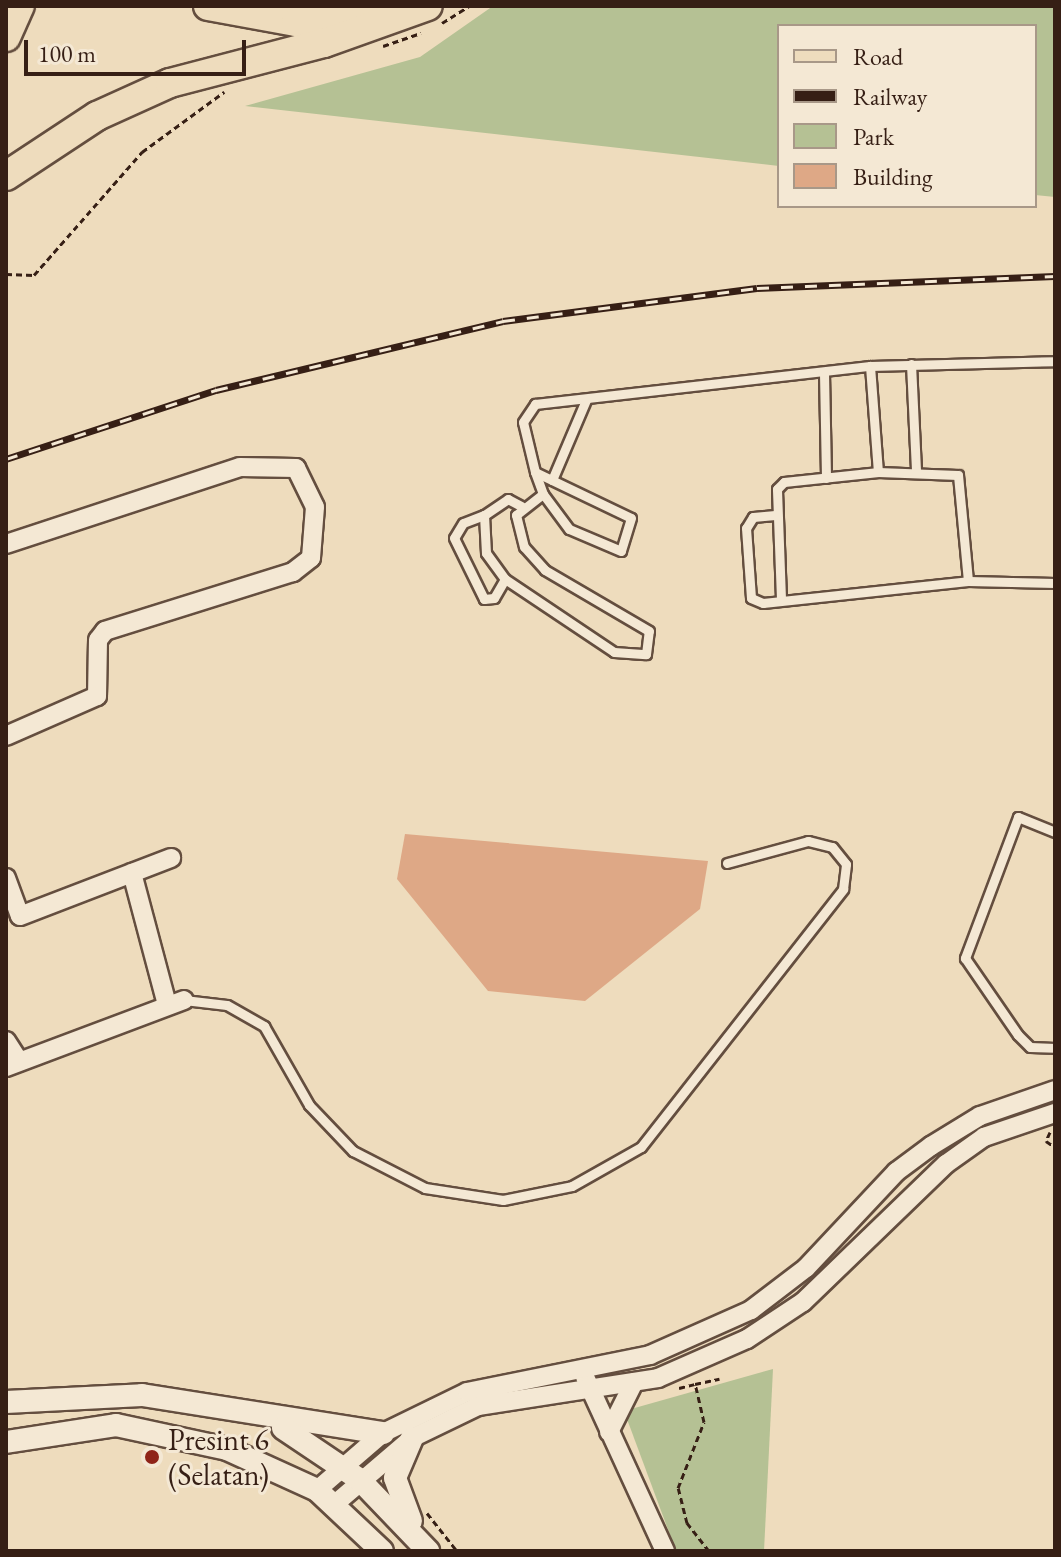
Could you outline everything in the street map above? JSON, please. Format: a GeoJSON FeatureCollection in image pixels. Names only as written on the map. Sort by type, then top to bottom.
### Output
{"type":"FeatureCollection","features":[{"type":"Feature","properties":{"kind":"main road"},"geometry":{"type":"LineString","coordinates":[[6,37],[20,6]]}},
{"type":"Feature","properties":{"kind":"main road"},"geometry":{"type":"LineString","coordinates":[[208,6],[296,22],[388,6]]}},
{"type":"Feature","properties":{"kind":"main road"},"geometry":{"type":"LineString","coordinates":[[6,176],[97,116],[170,83],[324,43],[428,6]]}},
{"type":"Feature","properties":{"kind":"street"},"geometry":{"type":"LineString","coordinates":[[6,544],[240,467],[296,468],[315,507],[311,558],[293,572],[105,631],[98,640],[103,678],[97,696],[6,736]]}},
{"type":"Feature","properties":{"kind":"street"},"geometry":{"type":"LineString","coordinates":[[6,878],[20,916],[171,858]]}},
{"type":"Feature","properties":{"kind":"street"},"geometry":{"type":"LineString","coordinates":[[6,1041],[13,1064],[176,1003],[132,873]]}},
{"type":"Feature","properties":{"kind":"street"},"geometry":{"type":"LineString","coordinates":[[336,1503],[359,1479],[412,1438],[478,1406],[585,1379],[687,1342],[751,1310],[806,1268],[919,1155],[980,1116],[1055,1090]]}},
{"type":"Feature","properties":{"kind":"street"},"geometry":{"type":"LineString","coordinates":[[317,1490],[341,1465],[383,1433],[467,1392],[585,1379],[634,1382],[698,1366],[747,1339],[803,1302],[946,1164],[984,1137],[1055,1113]]}},
{"type":"Feature","properties":{"kind":"street"},"geometry":{"type":"LineString","coordinates":[[585,1379],[665,1551]]}},
{"type":"Feature","properties":{"kind":"street"},"geometry":{"type":"LineString","coordinates":[[609,1432],[634,1382]]}},
{"type":"Feature","properties":{"kind":"street"},"geometry":{"type":"LineString","coordinates":[[6,1402],[107,1392],[268,1419],[383,1433]]}},
{"type":"Feature","properties":{"kind":"street"},"geometry":{"type":"LineString","coordinates":[[268,1419],[359,1479],[426,1548]]}},
{"type":"Feature","properties":{"kind":"street"},"geometry":{"type":"LineString","coordinates":[[6,1442],[138,1426],[227,1449],[317,1490],[336,1503],[382,1551]]}},
{"type":"Feature","properties":{"kind":"street"},"geometry":{"type":"LineString","coordinates":[[412,1438],[396,1493],[426,1548]]}},
{"type":"Feature","properties":{"kind":"lane"},"geometry":{"type":"LineString","coordinates":[[535,472],[627,513],[633,523],[625,546],[614,550],[569,529],[543,494],[535,472],[525,411],[535,404],[870,366],[1055,361]]}},
{"type":"Feature","properties":{"kind":"lane"},"geometry":{"type":"LineString","coordinates":[[911,364],[916,470]]}},
{"type":"Feature","properties":{"kind":"lane"},"geometry":{"type":"LineString","coordinates":[[870,366],[878,472]]}},
{"type":"Feature","properties":{"kind":"lane"},"geometry":{"type":"LineString","coordinates":[[824,373],[826,478]]}},
{"type":"Feature","properties":{"kind":"lane"},"geometry":{"type":"LineString","coordinates":[[552,480],[586,400]]}},
{"type":"Feature","properties":{"kind":"lane"},"geometry":{"type":"LineString","coordinates":[[781,599],[775,515],[784,482],[878,472],[949,471],[964,486],[968,581]]}},
{"type":"Feature","properties":{"kind":"lane"},"geometry":{"type":"LineString","coordinates":[[484,515],[486,553],[505,579],[614,652],[646,654],[649,631],[545,570],[524,547],[516,515],[521,506],[543,494]]}},
{"type":"Feature","properties":{"kind":"lane"},"geometry":{"type":"LineString","coordinates":[[505,579],[494,598],[484,599],[454,538],[463,523],[484,515],[508,499],[521,506]]}},
{"type":"Feature","properties":{"kind":"lane"},"geometry":{"type":"LineString","coordinates":[[775,515],[748,520],[750,584],[756,602],[968,581],[1055,583]]}},
{"type":"Feature","properties":{"kind":"lane"},"geometry":{"type":"LineString","coordinates":[[1055,832],[1018,817],[965,958],[1018,1035],[1030,1047],[1055,1048]]}},
{"type":"Feature","properties":{"kind":"lane"},"geometry":{"type":"LineString","coordinates":[[176,1003],[227,1005],[264,1026],[309,1105],[353,1151],[425,1188],[503,1200],[572,1186],[641,1147],[843,889],[846,864],[832,847],[808,841],[727,863]]}},
{"type":"Feature","properties":{"kind":"path"},"geometry":{"type":"LineString","coordinates":[[373,48],[400,42],[469,6]]}},
{"type":"Feature","properties":{"kind":"path"},"geometry":{"type":"LineString","coordinates":[[6,274],[34,275],[142,152],[232,86],[206,91]]}},
{"type":"Feature","properties":{"kind":"path"},"geometry":{"type":"LineString","coordinates":[[1055,1120],[1046,1141],[1055,1147]]}},
{"type":"Feature","properties":{"kind":"path"},"geometry":{"type":"LineString","coordinates":[[709,1551],[687,1523],[678,1488],[704,1422],[695,1384],[719,1379]]}},
{"type":"Feature","properties":{"kind":"green space"},"geometry":{"type":"Polygon","coordinates":[[[493,6],[1055,6],[1055,197],[1037,195],[1037,24],[777,24],[777,166],[245,106],[420,57],[493,6]]]}},
{"type":"Feature","properties":{"kind":"green space"},"geometry":{"type":"Polygon","coordinates":[[[773,1369],[764,1551],[676,1551],[624,1411],[773,1369]]]}},
{"type":"Feature","properties":{"kind":"building"},"geometry":{"type":"Polygon","coordinates":[[[405,834],[708,861],[700,909],[585,1001],[488,991],[397,879],[405,834]]]}},
{"type":"Feature","properties":{"kind":"railway"},"geometry":{"type":"LineString","coordinates":[[6,459],[216,390],[503,321],[757,288],[1055,276]]}},
{"type":"Feature","properties":{"kind":"place","name":"Presint 6 (Selatan)"},"geometry":{"type":"Point","coordinates":[152,1457]}}]}
